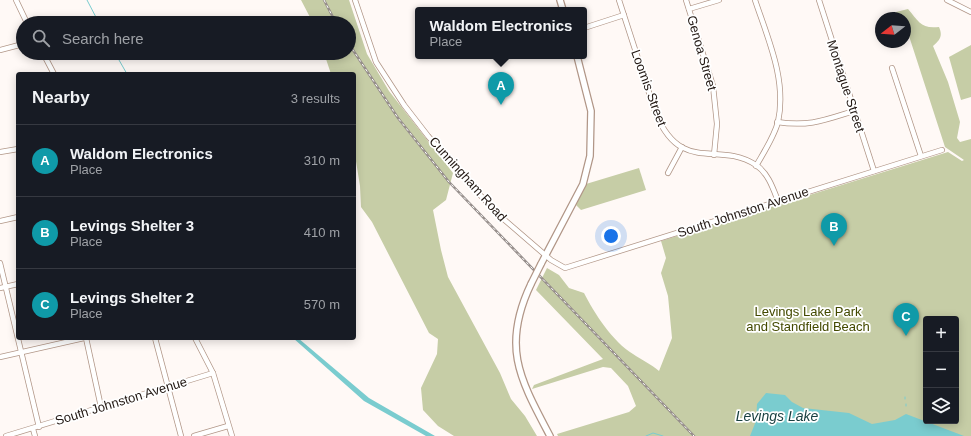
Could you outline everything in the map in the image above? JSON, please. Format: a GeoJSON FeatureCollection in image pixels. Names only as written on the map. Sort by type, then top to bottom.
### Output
{"type":"FeatureCollection","features":[{"type":"Feature","properties":{"kind":"main road"},"geometry":{"type":"LineString","coordinates":[[550,436],[524,387],[516,357],[515,340],[518,317],[531,284],[583,184],[590,156],[591,111],[589,98],[578,59]]}},
{"type":"Feature","properties":{"kind":"street"},"geometry":{"type":"LineString","coordinates":[[16,0],[24,16]]}},
{"type":"Feature","properties":{"kind":"street","name":"Cunningham Road"},"geometry":{"type":"LineString","coordinates":[[355,0],[371,51],[382,73],[404,105],[462,176],[500,216],[546,255]]}},
{"type":"Feature","properties":{"kind":"street","name":"Loomis Street"},"geometry":{"type":"LineString","coordinates":[[620,0],[662,127],[671,139],[682,147],[695,153],[742,159],[756,166],[771,184],[778,201]]}},
{"type":"Feature","properties":{"kind":"street","name":"Genoa Street"},"geometry":{"type":"LineString","coordinates":[[686,0],[713,86],[717,124],[714,155]]}},
{"type":"Feature","properties":{"kind":"street"},"geometry":{"type":"LineString","coordinates":[[689,9],[719,0]]}},
{"type":"Feature","properties":{"kind":"street"},"geometry":{"type":"LineString","coordinates":[[755,0],[776,63],[779,84],[778,122],[756,166]]}},
{"type":"Feature","properties":{"kind":"street","name":"Montague Street"},"geometry":{"type":"LineString","coordinates":[[819,0],[874,171]]}},
{"type":"Feature","properties":{"kind":"street"},"geometry":{"type":"LineString","coordinates":[[947,0],[971,12]]}},
{"type":"Feature","properties":{"kind":"street"},"geometry":{"type":"LineString","coordinates":[[587,27],[624,15]]}},
{"type":"Feature","properties":{"kind":"street"},"geometry":{"type":"LineString","coordinates":[[0,50],[16,46]]}},
{"type":"Feature","properties":{"kind":"street"},"geometry":{"type":"LineString","coordinates":[[47,60],[53,72]]}},
{"type":"Feature","properties":{"kind":"street"},"geometry":{"type":"LineString","coordinates":[[892,68],[921,156]]}},
{"type":"Feature","properties":{"kind":"street"},"geometry":{"type":"LineString","coordinates":[[778,122],[797,125],[812,123],[854,111]]}},
{"type":"Feature","properties":{"kind":"street"},"geometry":{"type":"LineString","coordinates":[[668,173],[682,147]]}},
{"type":"Feature","properties":{"kind":"street"},"geometry":{"type":"LineString","coordinates":[[0,152],[16,149]]}},
{"type":"Feature","properties":{"kind":"street","name":"South Johnston Avenue"},"geometry":{"type":"LineString","coordinates":[[546,255],[556,264],[565,268],[572,267],[942,150]]}},
{"type":"Feature","properties":{"kind":"street"},"geometry":{"type":"LineString","coordinates":[[0,221],[16,217]]}},
{"type":"Feature","properties":{"kind":"street"},"geometry":{"type":"LineString","coordinates":[[0,263],[16,333]]}},
{"type":"Feature","properties":{"kind":"street"},"geometry":{"type":"LineString","coordinates":[[0,288],[16,284]]}},
{"type":"Feature","properties":{"kind":"street"},"geometry":{"type":"LineString","coordinates":[[17,340],[39,426]]}},
{"type":"Feature","properties":{"kind":"street"},"geometry":{"type":"LineString","coordinates":[[0,357],[76,340]]}},
{"type":"Feature","properties":{"kind":"street"},"geometry":{"type":"LineString","coordinates":[[85,340],[101,407]]}},
{"type":"Feature","properties":{"kind":"street"},"geometry":{"type":"LineString","coordinates":[[155,340],[181,436]]}},
{"type":"Feature","properties":{"kind":"street"},"geometry":{"type":"LineString","coordinates":[[196,340],[213,373],[232,436]]}},
{"type":"Feature","properties":{"kind":"street","name":"South Johnston Avenue"},"geometry":{"type":"LineString","coordinates":[[6,436],[213,373]]}},
{"type":"Feature","properties":{"kind":"street"},"geometry":{"type":"LineString","coordinates":[[194,436],[228,426]]}},
{"type":"Feature","properties":{"kind":"street"},"geometry":{"type":"LineString","coordinates":[[33,429],[35,436]]}},
{"type":"Feature","properties":{"kind":"green space"},"geometry":{"type":"Polygon","coordinates":[[[301,0],[349,0],[354,16],[309,16],[301,0]]]}},
{"type":"Feature","properties":{"kind":"green space","name":"Levings Lake Park and Standfield Beach"},"geometry":{"type":"Polygon","coordinates":[[[908,9],[910,12],[896,12],[908,9]]]}},
{"type":"Feature","properties":{"kind":"green space","name":"Levings Lake Park and Standfield Beach"},"geometry":{"type":"Polygon","coordinates":[[[911,13],[924,26],[939,27],[941,33],[940,38],[933,46],[948,82],[960,122],[957,138],[960,142],[971,139],[971,436],[558,436],[557,434],[629,412],[636,406],[628,386],[611,368],[603,367],[532,389],[534,385],[603,359],[536,290],[547,268],[559,275],[569,288],[584,293],[611,335],[626,349],[659,371],[672,338],[668,296],[661,273],[666,258],[661,241],[948,152],[962,161],[964,160],[945,147],[911,42],[911,13]]]}},
{"type":"Feature","properties":{"kind":"green space"},"geometry":{"type":"Polygon","coordinates":[[[356,21],[367,54],[389,91],[453,173],[446,200],[433,210],[448,277],[500,373],[511,399],[525,416],[537,436],[454,436],[438,426],[423,410],[421,388],[437,354],[438,339],[429,333],[372,222],[361,207],[360,186],[356,161],[356,72],[330,72],[326,60],[356,60],[356,21]]]}},
{"type":"Feature","properties":{"kind":"green space"},"geometry":{"type":"Polygon","coordinates":[[[971,45],[971,97],[961,100],[949,57],[971,45]]]}},
{"type":"Feature","properties":{"kind":"green space"},"geometry":{"type":"Polygon","coordinates":[[[639,168],[646,190],[581,210],[576,205],[586,184],[639,168]]]}},
{"type":"Feature","properties":{"kind":"water"},"geometry":{"type":"Polygon","coordinates":[[[295,340],[300,340],[369,398],[435,436],[426,436],[364,401],[295,340]]]}},
{"type":"Feature","properties":{"kind":"water","name":"Levings Lake"},"geometry":{"type":"Polygon","coordinates":[[[766,393],[785,395],[792,402],[803,408],[849,413],[872,424],[895,420],[906,414],[923,420],[923,424],[932,424],[964,436],[750,436],[756,421],[757,404],[766,393]]]}},
{"type":"Feature","properties":{"kind":"waterway"},"geometry":{"type":"LineString","coordinates":[[87,0],[95,16]]}},
{"type":"Feature","properties":{"kind":"waterway"},"geometry":{"type":"LineString","coordinates":[[119,60],[126,72]]}},
{"type":"Feature","properties":{"kind":"waterway"},"geometry":{"type":"LineString","coordinates":[[646,436],[653,433],[663,436]]}},
{"type":"Feature","properties":{"kind":"railway"},"geometry":{"type":"LineString","coordinates":[[324,0],[332,16]]}},
{"type":"Feature","properties":{"kind":"railway"},"geometry":{"type":"LineString","coordinates":[[356,55],[398,118],[449,182],[694,436]]}},
{"type":"Feature","properties":{"kind":"place","name":"Waldom Electronics"},"geometry":{"type":"Point","coordinates":[501,105]}},
{"type":"Feature","properties":{"kind":"place","name":"Levings Shelter 3"},"geometry":{"type":"Point","coordinates":[834,246]}},
{"type":"Feature","properties":{"kind":"place","name":"Levings Shelter 2"},"geometry":{"type":"Point","coordinates":[906,336]}}]}
